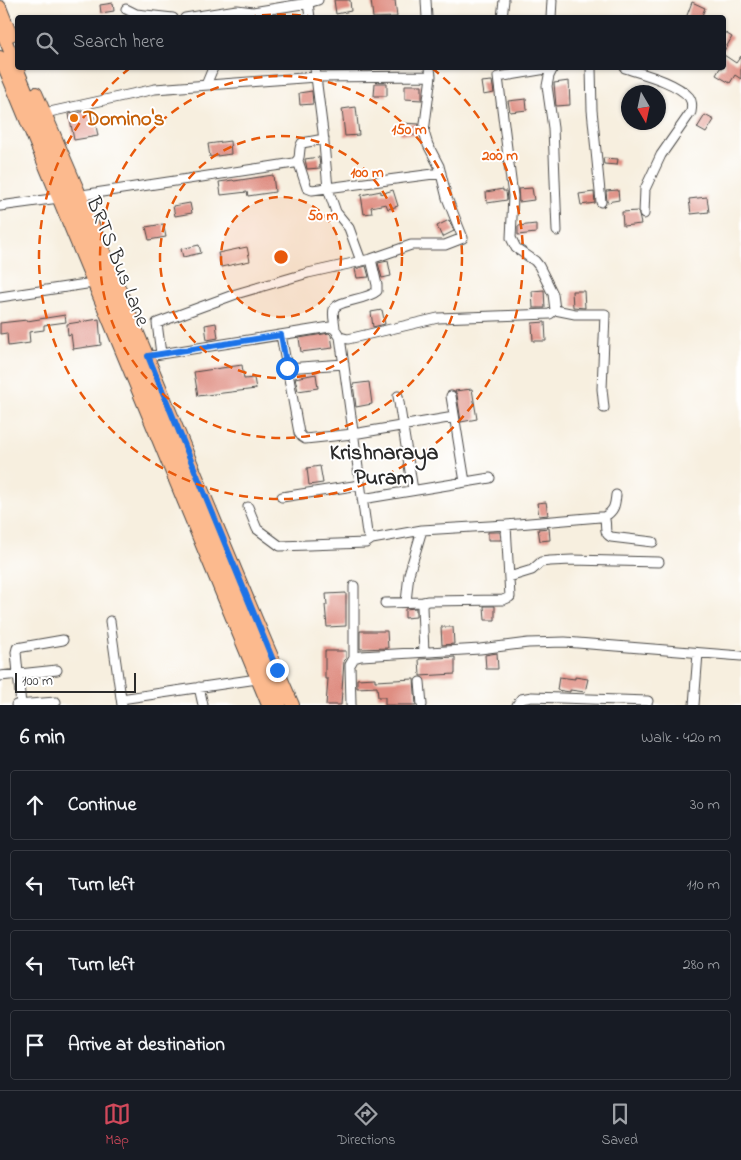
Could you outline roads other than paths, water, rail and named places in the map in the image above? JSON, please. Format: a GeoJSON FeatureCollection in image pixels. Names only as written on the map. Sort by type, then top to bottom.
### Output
{"type":"FeatureCollection","features":[{"type":"Feature","properties":{"kind":"main road"},"geometry":{"type":"LineString","coordinates":[[0,7],[15,42]]}},
{"type":"Feature","properties":{"kind":"main road","name":"BRTS Bus Lane"},"geometry":{"type":"LineString","coordinates":[[0,27],[15,63]]}},
{"type":"Feature","properties":{"kind":"main road"},"geometry":{"type":"LineString","coordinates":[[0,57],[268,705]]}},
{"type":"Feature","properties":{"kind":"main road","name":"BRTS Bus Lane"},"geometry":{"type":"LineString","coordinates":[[18,70],[280,705]]}},
{"type":"Feature","properties":{"kind":"main road"},"geometry":{"type":"LineString","coordinates":[[26,70],[154,355],[226,547],[293,705]]}},
{"type":"Feature","properties":{"kind":"street"},"geometry":{"type":"LineString","coordinates":[[221,14],[237,10],[253,12],[318,0]]}},
{"type":"Feature","properties":{"kind":"street"},"geometry":{"type":"LineString","coordinates":[[426,0],[427,15]]}},
{"type":"Feature","properties":{"kind":"street"},"geometry":{"type":"LineString","coordinates":[[502,15],[504,0]]}},
{"type":"Feature","properties":{"kind":"street"},"geometry":{"type":"LineString","coordinates":[[551,15],[552,0]]}},
{"type":"Feature","properties":{"kind":"street"},"geometry":{"type":"LineString","coordinates":[[308,3],[310,15]]}},
{"type":"Feature","properties":{"kind":"street"},"geometry":{"type":"LineString","coordinates":[[126,9],[136,14],[145,15]]}},
{"type":"Feature","properties":{"kind":"street"},"geometry":{"type":"LineString","coordinates":[[206,85],[212,70]]}},
{"type":"Feature","properties":{"kind":"street"},"geometry":{"type":"LineString","coordinates":[[315,70],[328,189],[336,212],[349,228],[362,262]]}},
{"type":"Feature","properties":{"kind":"street"},"geometry":{"type":"LineString","coordinates":[[526,70],[499,72],[513,196],[511,238],[516,248],[539,266],[553,294],[555,310]]}},
{"type":"Feature","properties":{"kind":"street"},"geometry":{"type":"LineString","coordinates":[[551,70],[547,86],[552,128],[557,231]]}},
{"type":"Feature","properties":{"kind":"street"},"geometry":{"type":"LineString","coordinates":[[591,70],[592,110],[601,202]]}},
{"type":"Feature","properties":{"kind":"street"},"geometry":{"type":"LineString","coordinates":[[631,70],[675,86],[689,98],[692,106],[691,112],[661,156],[645,189],[644,214]]}},
{"type":"Feature","properties":{"kind":"street"},"geometry":{"type":"LineString","coordinates":[[44,113],[146,90],[316,77],[430,72],[424,132],[428,145],[437,161],[447,198],[463,238],[445,245],[411,245],[362,262],[308,273],[254,289],[157,323],[154,355],[330,327],[348,339],[438,318],[542,316],[550,314],[555,310],[575,314],[605,314],[602,389],[604,408]]}},
{"type":"Feature","properties":{"kind":"street"},"geometry":{"type":"LineString","coordinates":[[324,139],[302,144],[298,161],[307,188],[312,190],[441,173]]}},
{"type":"Feature","properties":{"kind":"street"},"geometry":{"type":"LineString","coordinates":[[82,195],[298,161]]}},
{"type":"Feature","properties":{"kind":"street"},"geometry":{"type":"LineString","coordinates":[[0,206],[59,198]]}},
{"type":"Feature","properties":{"kind":"street"},"geometry":{"type":"LineString","coordinates":[[371,259],[377,291],[366,297],[338,304],[333,312],[344,364],[367,533],[372,539]]}},
{"type":"Feature","properties":{"kind":"street"},"geometry":{"type":"LineString","coordinates":[[0,297],[92,283]]}},
{"type":"Feature","properties":{"kind":"street"},"geometry":{"type":"LineString","coordinates":[[281,335],[299,432],[302,438],[353,434],[454,417]]}},
{"type":"Feature","properties":{"kind":"street"},"geometry":{"type":"LineString","coordinates":[[287,368],[344,364]]}},
{"type":"Feature","properties":{"kind":"street"},"geometry":{"type":"LineString","coordinates":[[398,396],[413,490]]}},
{"type":"Feature","properties":{"kind":"street"},"geometry":{"type":"LineString","coordinates":[[451,396],[465,482]]}},
{"type":"Feature","properties":{"kind":"street"},"geometry":{"type":"LineString","coordinates":[[362,499],[490,478]]}},
{"type":"Feature","properties":{"kind":"street"},"geometry":{"type":"LineString","coordinates":[[282,497],[360,485]]}},
{"type":"Feature","properties":{"kind":"street"},"geometry":{"type":"LineString","coordinates":[[248,507],[257,530],[280,546],[366,543],[372,539],[422,530],[604,518],[615,507],[616,495]]}},
{"type":"Feature","properties":{"kind":"street"},"geometry":{"type":"LineString","coordinates":[[604,518],[606,523],[605,530],[607,535],[611,537],[653,542]]}},
{"type":"Feature","properties":{"kind":"street"},"geometry":{"type":"LineString","coordinates":[[385,603],[507,599],[510,593],[506,525]]}},
{"type":"Feature","properties":{"kind":"street"},"geometry":{"type":"LineString","coordinates":[[406,602],[409,574],[422,530]]}},
{"type":"Feature","properties":{"kind":"street"},"geometry":{"type":"LineString","coordinates":[[509,577],[532,570],[546,562],[572,560],[659,562]]}},
{"type":"Feature","properties":{"kind":"street"},"geometry":{"type":"LineString","coordinates":[[351,705],[350,665],[354,658],[354,586]]}},
{"type":"Feature","properties":{"kind":"street"},"geometry":{"type":"LineString","coordinates":[[423,602],[424,652]]}},
{"type":"Feature","properties":{"kind":"street"},"geometry":{"type":"LineString","coordinates":[[110,621],[122,702],[257,679]]}},
{"type":"Feature","properties":{"kind":"street"},"geometry":{"type":"LineString","coordinates":[[21,705],[17,648],[63,640]]}},
{"type":"Feature","properties":{"kind":"street"},"geometry":{"type":"LineString","coordinates":[[354,658],[565,642],[741,656]]}},
{"type":"Feature","properties":{"kind":"street"},"geometry":{"type":"LineString","coordinates":[[694,705],[698,653]]}},
{"type":"Feature","properties":{"kind":"street"},"geometry":{"type":"LineString","coordinates":[[0,676],[57,670]]}},
{"type":"Feature","properties":{"kind":"street"},"geometry":{"type":"LineString","coordinates":[[420,682],[422,705]]}},
{"type":"Feature","properties":{"kind":"street"},"geometry":{"type":"LineString","coordinates":[[199,688],[203,705]]}},
{"type":"Feature","properties":{"kind":"street"},"geometry":{"type":"LineString","coordinates":[[517,705],[521,699],[532,697],[648,700]]}},
{"type":"Feature","properties":{"kind":"street"},"geometry":{"type":"LineString","coordinates":[[16,705],[56,702]]}},
{"type":"Feature","properties":{"kind":"place","name":"Domino's"},"geometry":{"type":"Point","coordinates":[74,118]}},
{"type":"Feature","properties":{"kind":"district","name":"Krishnaraya Puram"},"geometry":{"type":"Point","coordinates":[384,464]}}]}
